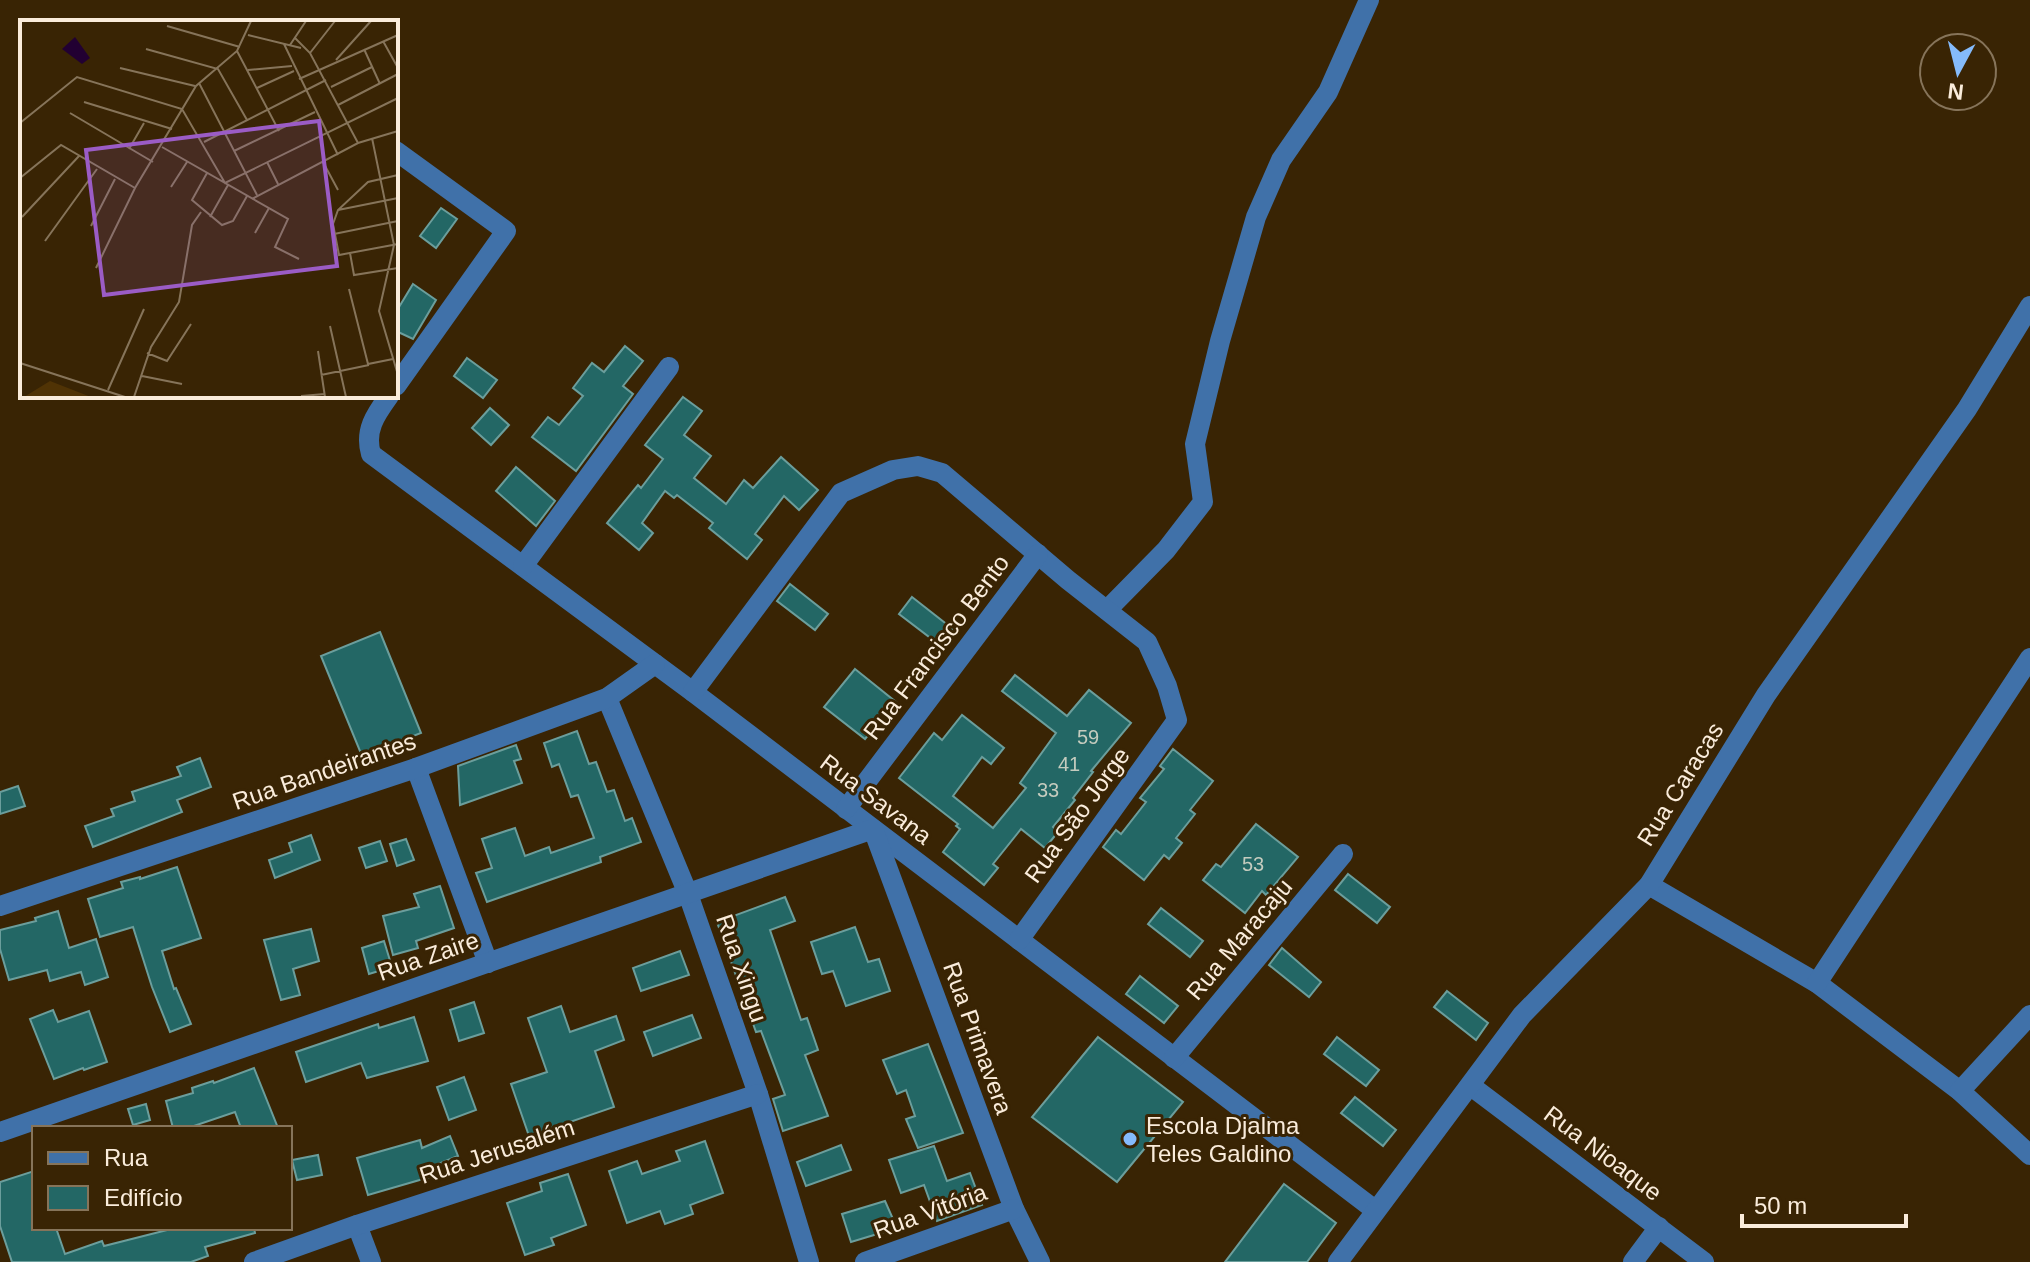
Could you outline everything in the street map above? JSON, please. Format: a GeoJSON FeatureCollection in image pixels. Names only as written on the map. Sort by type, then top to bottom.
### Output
{"type":"FeatureCollection","features":[{"type":"Feature","properties":{"kind":"street"},"geometry":{"type":"LineString","coordinates":[[693,692],[841,493],[893,470],[929,467],[942,473],[1107,610],[1166,550],[1203,502],[1195,444],[1220,341],[1256,217],[1281,160],[1328,92],[1369,0]]}},
{"type":"Feature","properties":{"kind":"street"},"geometry":{"type":"LineString","coordinates":[[398,152],[506,231],[398,383]]}},
{"type":"Feature","properties":{"kind":"street","name":"Rua Caracas"},"geometry":{"type":"LineString","coordinates":[[1338,1262],[1522,1015],[1649,885],[1766,695],[1967,409],[2030,306]]}},
{"type":"Feature","properties":{"kind":"street"},"geometry":{"type":"LineString","coordinates":[[523,566],[669,367]]}},
{"type":"Feature","properties":{"kind":"street","name":"Rua Savana"},"geometry":{"type":"LineString","coordinates":[[388,398],[373,419],[369,446],[371,454],[693,692],[1375,1210]]}},
{"type":"Feature","properties":{"kind":"street","name":"Rua Francisco Bento"},"geometry":{"type":"LineString","coordinates":[[846,809],[1038,554]]}},
{"type":"Feature","properties":{"kind":"street","name":"Rua São Jorge"},"geometry":{"type":"LineString","coordinates":[[1019,940],[1177,720],[1167,686],[1147,642],[1107,610]]}},
{"type":"Feature","properties":{"kind":"street"},"geometry":{"type":"LineString","coordinates":[[1817,983],[2030,658]]}},
{"type":"Feature","properties":{"kind":"street","name":"Rua Bandeirantes"},"geometry":{"type":"LineString","coordinates":[[2,900],[416,768],[607,698],[655,664]]}},
{"type":"Feature","properties":{"kind":"street","name":"Rua Xingu"},"geometry":{"type":"LineString","coordinates":[[607,698],[688,894],[758,1094],[809,1262]]}},
{"type":"Feature","properties":{"kind":"street"},"geometry":{"type":"LineString","coordinates":[[416,768],[488,963]]}},
{"type":"Feature","properties":{"kind":"street","name":"Rua Zaire"},"geometry":{"type":"LineString","coordinates":[[0,1132],[873,829]]}},
{"type":"Feature","properties":{"kind":"street","name":"Rua Primavera"},"geometry":{"type":"LineString","coordinates":[[873,829],[1014,1209],[1040,1262]]}},
{"type":"Feature","properties":{"kind":"street","name":"Rua Maracaju"},"geometry":{"type":"LineString","coordinates":[[1174,1058],[1343,854]]}},
{"type":"Feature","properties":{"kind":"street"},"geometry":{"type":"LineString","coordinates":[[1649,885],[1817,983],[1960,1091],[2030,1155]]}},
{"type":"Feature","properties":{"kind":"street"},"geometry":{"type":"LineString","coordinates":[[1960,1091],[2030,1015]]}},
{"type":"Feature","properties":{"kind":"street","name":"Rua Nioaque"},"geometry":{"type":"LineString","coordinates":[[1471,1086],[1704,1262]]}},
{"type":"Feature","properties":{"kind":"street","name":"Rua Jerusalém"},"geometry":{"type":"LineString","coordinates":[[254,1262],[357,1225],[758,1094]]}},
{"type":"Feature","properties":{"kind":"street","name":"Rua Vitória"},"geometry":{"type":"LineString","coordinates":[[865,1262],[1014,1209]]}},
{"type":"Feature","properties":{"kind":"street"},"geometry":{"type":"LineString","coordinates":[[357,1225],[371,1262]]}},
{"type":"Feature","properties":{"kind":"street"},"geometry":{"type":"LineString","coordinates":[[1633,1262],[1659,1227]]}},
{"type":"Feature","properties":{"kind":"building"},"geometry":{"type":"Polygon","coordinates":[[[441,208],[457,219],[436,248],[420,236],[441,208]]]}},
{"type":"Feature","properties":{"kind":"building"},"geometry":{"type":"Polygon","coordinates":[[[413,284],[436,300],[413,339],[398,332],[398,309],[413,284]]]}},
{"type":"Feature","properties":{"kind":"building"},"geometry":{"type":"Polygon","coordinates":[[[625,346],[643,361],[623,386],[633,394],[576,471],[532,437],[548,417],[559,425],[583,396],[573,388],[592,363],[604,372],[625,346]]]}},
{"type":"Feature","properties":{"kind":"building"},"geometry":{"type":"Polygon","coordinates":[[[467,358],[497,380],[483,398],[454,376],[467,358]]]}},
{"type":"Feature","properties":{"kind":"building"},"geometry":{"type":"Polygon","coordinates":[[[683,397],[702,411],[684,435],[711,456],[694,478],[726,504],[744,480],[753,488],[781,457],[818,490],[799,510],[784,496],[755,534],[762,540],[747,559],[709,528],[713,523],[677,495],[674,498],[665,491],[642,523],[653,533],[639,550],[607,523],[638,485],[641,488],[663,459],[645,445],[683,397]]]}},
{"type":"Feature","properties":{"kind":"building"},"geometry":{"type":"Polygon","coordinates":[[[490,408],[509,425],[491,445],[472,428],[490,408]]]}},
{"type":"Feature","properties":{"kind":"building"},"geometry":{"type":"Polygon","coordinates":[[[516,467],[555,501],[536,526],[496,491],[516,467]]]}},
{"type":"Feature","properties":{"kind":"building"},"geometry":{"type":"Polygon","coordinates":[[[790,584],[828,614],[815,630],[777,601],[790,584]]]}},
{"type":"Feature","properties":{"kind":"building"},"geometry":{"type":"Polygon","coordinates":[[[912,597],[954,630],[941,646],[899,614],[912,597]]]}},
{"type":"Feature","properties":{"kind":"building"},"geometry":{"type":"Polygon","coordinates":[[[380,632],[421,733],[362,756],[321,656],[380,632]]]}},
{"type":"Feature","properties":{"kind":"building"},"geometry":{"type":"Polygon","coordinates":[[[855,669],[896,702],[865,739],[824,707],[855,669]]]}},
{"type":"Feature","properties":{"kind":"building"},"geometry":{"type":"Polygon","coordinates":[[[1015,675],[1067,716],[1089,690],[1131,723],[1091,771],[1073,798],[1075,800],[1053,827],[1058,832],[1045,848],[1021,829],[993,864],[998,868],[984,885],[943,852],[960,829],[956,826],[958,824],[899,778],[934,733],[942,740],[962,715],[1004,748],[991,764],[982,757],[953,796],[993,828],[1026,788],[1020,783],[1056,733],[1002,691],[1015,675]]]}},
{"type":"Feature","properties":{"kind":"building"},"geometry":{"type":"Polygon","coordinates":[[[577,731],[589,764],[596,762],[607,792],[614,790],[625,821],[632,818],[641,842],[600,857],[601,862],[487,902],[476,873],[492,868],[482,839],[515,828],[525,856],[549,847],[551,853],[594,838],[578,795],[571,797],[559,764],[552,767],[544,743],[577,731]]]}},
{"type":"Feature","properties":{"kind":"building"},"geometry":{"type":"Polygon","coordinates":[[[516,745],[521,759],[514,761],[522,783],[460,805],[458,766],[516,745]]]}},
{"type":"Feature","properties":{"kind":"building"},"geometry":{"type":"Polygon","coordinates":[[[1173,749],[1213,781],[1190,810],[1195,814],[1176,838],[1182,843],[1169,859],[1164,855],[1144,880],[1103,847],[1116,830],[1121,834],[1146,802],[1140,798],[1164,769],[1160,766],[1173,749]]]}},
{"type":"Feature","properties":{"kind":"building"},"geometry":{"type":"Polygon","coordinates":[[[200,758],[211,787],[177,800],[182,812],[93,847],[85,826],[114,816],[111,809],[135,801],[132,792],[181,776],[177,767],[200,758]]]}},
{"type":"Feature","properties":{"kind":"building"},"geometry":{"type":"Polygon","coordinates":[[[18,786],[25,806],[0,814],[0,792],[18,786]]]}},
{"type":"Feature","properties":{"kind":"building"},"geometry":{"type":"Polygon","coordinates":[[[1256,824],[1298,857],[1266,895],[1262,891],[1245,913],[1203,880],[1216,864],[1221,867],[1256,824]]]}},
{"type":"Feature","properties":{"kind":"building"},"geometry":{"type":"Polygon","coordinates":[[[311,835],[320,860],[275,878],[269,860],[292,852],[289,843],[311,835]]]}},
{"type":"Feature","properties":{"kind":"building"},"geometry":{"type":"Polygon","coordinates":[[[406,839],[414,860],[397,866],[390,844],[406,839]]]}},
{"type":"Feature","properties":{"kind":"building"},"geometry":{"type":"Polygon","coordinates":[[[380,841],[387,861],[366,868],[359,848],[380,841]]]}},
{"type":"Feature","properties":{"kind":"building"},"geometry":{"type":"Polygon","coordinates":[[[177,867],[201,938],[162,951],[174,989],[191,1024],[170,1032],[133,927],[100,937],[88,899],[123,888],[121,882],[177,867]]]}},
{"type":"Feature","properties":{"kind":"building"},"geometry":{"type":"Polygon","coordinates":[[[1348,874],[1390,907],[1377,923],[1335,890],[1348,874]]]}},
{"type":"Feature","properties":{"kind":"building"},"geometry":{"type":"Polygon","coordinates":[[[440,886],[454,928],[416,941],[418,948],[393,955],[383,916],[419,907],[414,894],[440,886]]]}},
{"type":"Feature","properties":{"kind":"building"},"geometry":{"type":"Polygon","coordinates":[[[785,897],[795,921],[770,930],[801,1020],[807,1018],[818,1050],[805,1055],[828,1116],[783,1131],[773,1099],[785,1095],[761,1031],[756,1032],[717,922],[785,897]]]}},
{"type":"Feature","properties":{"kind":"building"},"geometry":{"type":"Polygon","coordinates":[[[1161,908],[1203,941],[1190,957],[1148,924],[1161,908]]]}},
{"type":"Feature","properties":{"kind":"building"},"geometry":{"type":"Polygon","coordinates":[[[58,911],[69,948],[96,939],[108,977],[85,985],[81,972],[50,981],[47,970],[9,980],[0,949],[0,930],[36,921],[35,918],[58,911]]]}},
{"type":"Feature","properties":{"kind":"building"},"geometry":{"type":"Polygon","coordinates":[[[855,927],[868,962],[879,959],[890,991],[846,1006],[833,971],[822,974],[811,942],[855,927]]]}},
{"type":"Feature","properties":{"kind":"building"},"geometry":{"type":"Polygon","coordinates":[[[311,929],[319,961],[293,969],[300,995],[281,1000],[264,940],[311,929]]]}},
{"type":"Feature","properties":{"kind":"building"},"geometry":{"type":"Polygon","coordinates":[[[384,941],[392,967],[369,974],[362,948],[384,941]]]}},
{"type":"Feature","properties":{"kind":"building"},"geometry":{"type":"Polygon","coordinates":[[[1282,948],[1321,982],[1309,997],[1269,965],[1282,948]]]}},
{"type":"Feature","properties":{"kind":"building"},"geometry":{"type":"Polygon","coordinates":[[[680,951],[689,975],[641,991],[633,968],[680,951]]]}},
{"type":"Feature","properties":{"kind":"building"},"geometry":{"type":"Polygon","coordinates":[[[1140,976],[1178,1006],[1164,1023],[1126,994],[1140,976]]]}},
{"type":"Feature","properties":{"kind":"building"},"geometry":{"type":"Polygon","coordinates":[[[1447,991],[1488,1023],[1476,1040],[1434,1007],[1447,991]]]}},
{"type":"Feature","properties":{"kind":"building"},"geometry":{"type":"Polygon","coordinates":[[[474,1002],[484,1033],[459,1041],[450,1010],[474,1002]]]}},
{"type":"Feature","properties":{"kind":"building"},"geometry":{"type":"Polygon","coordinates":[[[561,1006],[570,1032],[616,1016],[624,1040],[595,1051],[614,1107],[529,1136],[511,1084],[547,1072],[528,1018],[561,1006]]]}},
{"type":"Feature","properties":{"kind":"building"},"geometry":{"type":"Polygon","coordinates":[[[53,1010],[58,1022],[89,1011],[107,1062],[54,1079],[30,1019],[53,1010]]]}},
{"type":"Feature","properties":{"kind":"building"},"geometry":{"type":"Polygon","coordinates":[[[692,1015],[701,1038],[653,1056],[644,1032],[692,1015]]]}},
{"type":"Feature","properties":{"kind":"building"},"geometry":{"type":"Polygon","coordinates":[[[414,1017],[428,1061],[367,1078],[361,1063],[306,1082],[296,1052],[378,1024],[379,1028],[414,1017]]]}},
{"type":"Feature","properties":{"kind":"building"},"geometry":{"type":"Polygon","coordinates":[[[1098,1037],[1183,1102],[1117,1182],[1032,1117],[1098,1037]]]}},
{"type":"Feature","properties":{"kind":"building"},"geometry":{"type":"Polygon","coordinates":[[[1337,1037],[1379,1070],[1366,1086],[1324,1054],[1337,1037]]]}},
{"type":"Feature","properties":{"kind":"building"},"geometry":{"type":"Polygon","coordinates":[[[928,1044],[963,1133],[918,1148],[906,1119],[915,1116],[906,1090],[897,1094],[883,1060],[928,1044]]]}},
{"type":"Feature","properties":{"kind":"building"},"geometry":{"type":"Polygon","coordinates":[[[254,1068],[277,1126],[240,1126],[235,1112],[194,1126],[172,1126],[166,1101],[193,1093],[192,1088],[254,1068]]]}},
{"type":"Feature","properties":{"kind":"building"},"geometry":{"type":"Polygon","coordinates":[[[464,1077],[476,1110],[449,1120],[437,1087],[464,1077]]]}},
{"type":"Feature","properties":{"kind":"building"},"geometry":{"type":"Polygon","coordinates":[[[1355,1097],[1396,1130],[1383,1146],[1341,1113],[1355,1097]]]}},
{"type":"Feature","properties":{"kind":"building"},"geometry":{"type":"Polygon","coordinates":[[[146,1104],[150,1120],[133,1125],[128,1109],[146,1104]]]}},
{"type":"Feature","properties":{"kind":"building"},"geometry":{"type":"Polygon","coordinates":[[[450,1136],[458,1156],[428,1168],[430,1177],[368,1195],[357,1158],[420,1140],[422,1148],[450,1136]]]}},
{"type":"Feature","properties":{"kind":"building"},"geometry":{"type":"Polygon","coordinates":[[[705,1141],[723,1193],[690,1205],[693,1214],[665,1224],[660,1211],[627,1223],[609,1171],[637,1161],[642,1174],[680,1161],[676,1151],[705,1141]]]}},
{"type":"Feature","properties":{"kind":"building"},"geometry":{"type":"Polygon","coordinates":[[[841,1145],[851,1170],[806,1186],[797,1162],[841,1145]]]}},
{"type":"Feature","properties":{"kind":"building"},"geometry":{"type":"Polygon","coordinates":[[[934,1146],[947,1181],[970,1173],[982,1205],[937,1221],[924,1185],[901,1193],[889,1160],[934,1146]]]}},
{"type":"Feature","properties":{"kind":"building"},"geometry":{"type":"Polygon","coordinates":[[[318,1155],[322,1175],[297,1180],[292,1160],[318,1155]]]}},
{"type":"Feature","properties":{"kind":"building"},"geometry":{"type":"Polygon","coordinates":[[[32,1172],[32,1230],[57,1230],[65,1254],[102,1241],[104,1246],[167,1230],[254,1230],[255,1233],[205,1247],[208,1256],[191,1262],[12,1262],[0,1226],[0,1182],[32,1172]]]}},
{"type":"Feature","properties":{"kind":"building"},"geometry":{"type":"Polygon","coordinates":[[[568,1174],[586,1225],[551,1238],[554,1245],[525,1255],[507,1203],[542,1191],[540,1183],[568,1174]]]}},
{"type":"Feature","properties":{"kind":"building"},"geometry":{"type":"Polygon","coordinates":[[[1284,1184],[1336,1223],[1307,1262],[1225,1262],[1284,1184]]]}},
{"type":"Feature","properties":{"kind":"building"},"geometry":{"type":"Polygon","coordinates":[[[885,1201],[897,1228],[851,1242],[842,1214],[885,1201]]]}},
{"type":"Feature","properties":{"kind":"place","name":"Escola Djalma Teles Galdino"},"geometry":{"type":"Point","coordinates":[1130,1139]}}]}
